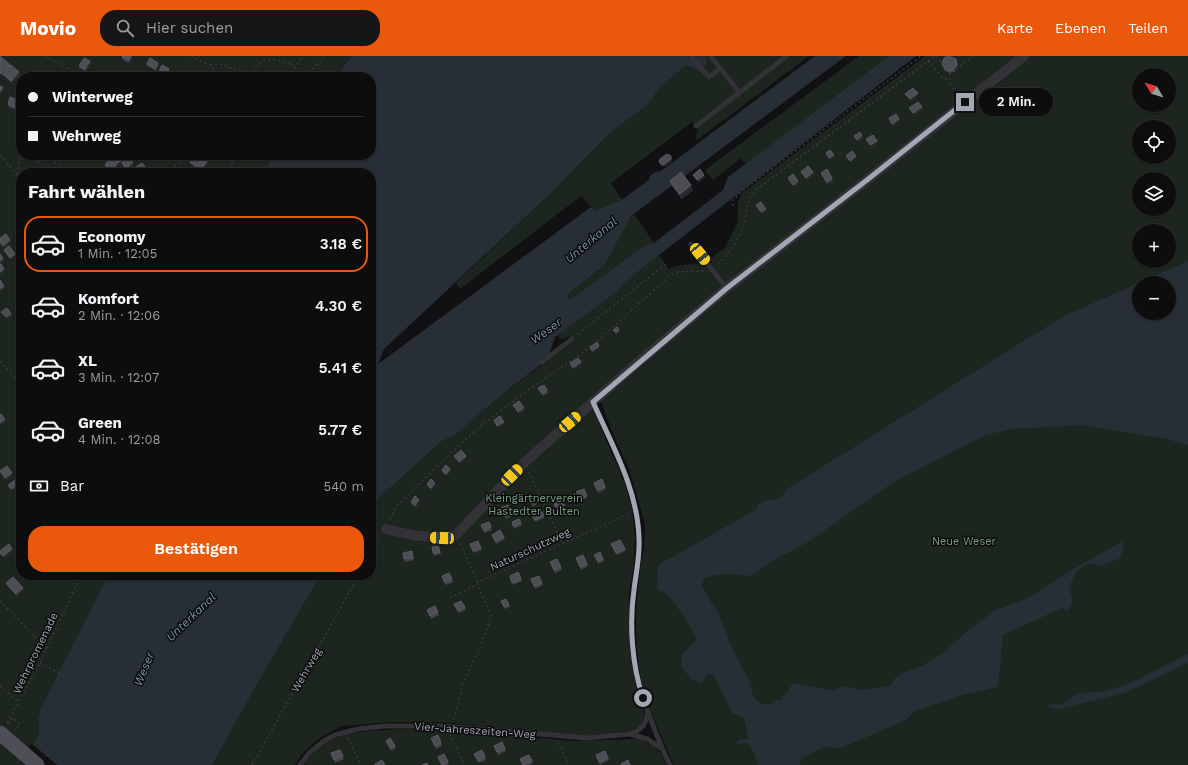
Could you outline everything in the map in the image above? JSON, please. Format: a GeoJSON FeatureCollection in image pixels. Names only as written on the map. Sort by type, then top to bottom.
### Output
{"type":"FeatureCollection","features":[{"type":"Feature","properties":{"kind":"main road"},"geometry":{"type":"LineString","coordinates":[[7,728],[37,765]]}},
{"type":"Feature","properties":{"kind":"street"},"geometry":{"type":"LineString","coordinates":[[386,529],[415,536],[442,538],[456,535],[525,462],[727,288],[1024,56]]}},
{"type":"Feature","properties":{"kind":"lane"},"geometry":{"type":"LineString","coordinates":[[696,126],[788,56]]}},
{"type":"Feature","properties":{"kind":"lane"},"geometry":{"type":"LineString","coordinates":[[711,57],[739,92]]}},
{"type":"Feature","properties":{"kind":"lane"},"geometry":{"type":"LineString","coordinates":[[692,58],[709,77],[720,69]]}},
{"type":"Feature","properties":{"kind":"lane"},"geometry":{"type":"LineString","coordinates":[[691,244],[727,288]]}},
{"type":"Feature","properties":{"kind":"lane"},"geometry":{"type":"LineString","coordinates":[[542,362],[572,339]]}},
{"type":"Feature","properties":{"kind":"lane"},"geometry":{"type":"LineString","coordinates":[[593,402],[628,480],[636,510],[639,539],[637,572],[633,590],[633,635],[639,685],[662,749],[670,765]]}},
{"type":"Feature","properties":{"kind":"lane"},"geometry":{"type":"LineString","coordinates":[[629,734],[637,731],[643,726],[648,710]]}},
{"type":"Feature","properties":{"kind":"lane","name":"Vier-Jahreszeiten-Weg"},"geometry":{"type":"LineString","coordinates":[[300,765],[309,753],[324,741],[345,731],[385,726],[452,726],[586,738],[629,734]]}},
{"type":"Feature","properties":{"kind":"lane"},"geometry":{"type":"LineString","coordinates":[[629,734],[647,739],[662,749]]}},
{"type":"Feature","properties":{"kind":"path"},"geometry":{"type":"LineString","coordinates":[[45,56],[74,72]]}},
{"type":"Feature","properties":{"kind":"path"},"geometry":{"type":"LineString","coordinates":[[191,56],[210,65],[218,64],[244,72]]}},
{"type":"Feature","properties":{"kind":"path"},"geometry":{"type":"LineString","coordinates":[[292,72],[303,56]]}},
{"type":"Feature","properties":{"kind":"path"},"geometry":{"type":"LineString","coordinates":[[311,72],[325,56]]}},
{"type":"Feature","properties":{"kind":"path"},"geometry":{"type":"LineString","coordinates":[[733,206],[733,200],[742,191],[921,56]]}},
{"type":"Feature","properties":{"kind":"path"},"geometry":{"type":"LineString","coordinates":[[376,546],[397,506],[476,430],[524,393],[592,346],[672,274],[678,272],[712,270],[726,256],[739,237],[744,224],[749,198],[756,190],[928,61],[936,56],[945,68],[946,63],[946,67]]}},
{"type":"Feature","properties":{"kind":"path"},"geometry":{"type":"LineString","coordinates":[[955,66],[954,70],[973,56]]}},
{"type":"Feature","properties":{"kind":"path"},"geometry":{"type":"LineString","coordinates":[[252,72],[262,62],[268,60],[276,60],[296,66]]}},
{"type":"Feature","properties":{"kind":"path"},"geometry":{"type":"LineString","coordinates":[[928,61],[942,76],[949,80]]}},
{"type":"Feature","properties":{"kind":"path"},"geometry":{"type":"LineString","coordinates":[[210,65],[214,72]]}},
{"type":"Feature","properties":{"kind":"path"},"geometry":{"type":"LineString","coordinates":[[953,70],[955,66]]}},
{"type":"Feature","properties":{"kind":"path"},"geometry":{"type":"LineString","coordinates":[[955,66],[954,70],[950,71],[949,80],[951,86],[965,102]]}},
{"type":"Feature","properties":{"kind":"path"},"geometry":{"type":"LineString","coordinates":[[0,155],[16,173]]}},
{"type":"Feature","properties":{"kind":"path"},"geometry":{"type":"LineString","coordinates":[[53,160],[61,168]]}},
{"type":"Feature","properties":{"kind":"path"},"geometry":{"type":"LineString","coordinates":[[173,168],[181,160]]}},
{"type":"Feature","properties":{"kind":"path"},"geometry":{"type":"LineString","coordinates":[[572,339],[666,264]]}},
{"type":"Feature","properties":{"kind":"path"},"geometry":{"type":"LineString","coordinates":[[0,361],[16,379]]}},
{"type":"Feature","properties":{"kind":"path"},"geometry":{"type":"LineString","coordinates":[[525,462],[562,543]]}},
{"type":"Feature","properties":{"kind":"path","name":"Naturschutzweg"},"geometry":{"type":"LineString","coordinates":[[478,582],[636,510]]}},
{"type":"Feature","properties":{"kind":"path"},"geometry":{"type":"LineString","coordinates":[[452,726],[463,683],[479,650],[492,616],[456,535]]}},
{"type":"Feature","properties":{"kind":"path","name":"Wehrpromenade"},"geometry":{"type":"LineString","coordinates":[[7,728],[47,649],[79,580]]}},
{"type":"Feature","properties":{"kind":"path","name":"Wehrweg"},"geometry":{"type":"LineString","coordinates":[[252,765],[357,580]]}},
{"type":"Feature","properties":{"kind":"path"},"geometry":{"type":"LineString","coordinates":[[450,598],[477,585]]}},
{"type":"Feature","properties":{"kind":"path"},"geometry":{"type":"LineString","coordinates":[[0,600],[47,649]]}},
{"type":"Feature","properties":{"kind":"path"},"geometry":{"type":"LineString","coordinates":[[40,663],[95,691]]}},
{"type":"Feature","properties":{"kind":"path"},"geometry":{"type":"LineString","coordinates":[[0,686],[19,702]]}},
{"type":"Feature","properties":{"kind":"path"},"geometry":{"type":"LineString","coordinates":[[13,718],[20,724],[7,728],[13,718]]}},
{"type":"Feature","properties":{"kind":"path"},"geometry":{"type":"LineString","coordinates":[[445,726],[464,765]]}},
{"type":"Feature","properties":{"kind":"path"},"geometry":{"type":"LineString","coordinates":[[345,731],[361,765]]}},
{"type":"Feature","properties":{"kind":"path"},"geometry":{"type":"LineString","coordinates":[[555,736],[569,765]]}},
{"type":"Feature","properties":{"kind":"green space"},"geometry":{"type":"Polygon","coordinates":[[[0,56],[352,56],[339,72],[16,72],[16,160],[271,160],[266,168],[16,168],[16,580],[106,580],[38,719],[39,734],[20,765],[0,765],[0,56]]]}},
{"type":"Feature","properties":{"kind":"green space"},"geometry":{"type":"Polygon","coordinates":[[[706,56],[809,56],[697,140],[695,139],[698,128],[692,122],[611,183],[622,200],[595,211],[581,196],[460,289],[456,283],[547,197],[611,132],[649,104],[658,90],[686,65],[707,63],[706,56]]]}},
{"type":"Feature","properties":{"kind":"green space"},"geometry":{"type":"Polygon","coordinates":[[[859,56],[889,56],[746,164],[741,158],[713,180],[705,170],[859,56]]]}},
{"type":"Feature","properties":{"kind":"green space","name":"Kleingärtnerverein Hastedter Bulten"},"geometry":{"type":"Polygon","coordinates":[[[925,56],[1018,56],[772,248],[590,400],[624,482],[632,508],[635,539],[634,564],[629,593],[629,634],[636,688],[644,711],[642,723],[638,727],[629,731],[588,735],[568,735],[441,722],[392,722],[342,726],[318,739],[302,754],[295,765],[212,765],[318,580],[376,580],[376,500],[442,441],[454,436],[499,397],[573,342],[569,336],[565,339],[560,339],[557,335],[614,294],[641,269],[659,255],[669,269],[689,264],[702,264],[705,267],[712,262],[710,259],[721,250],[723,251],[738,221],[738,202],[742,193],[925,56]]]}},
{"type":"Feature","properties":{"kind":"green space","name":"Neue Weser"},"geometry":{"type":"Polygon","coordinates":[[[1029,56],[1188,56],[1188,765],[674,765],[657,727],[642,684],[639,669],[636,632],[637,594],[644,551],[645,523],[629,469],[611,429],[601,401],[653,354],[729,291],[1029,56]]]}},
{"type":"Feature","properties":{"kind":"green space"},"geometry":{"type":"Polygon","coordinates":[[[634,214],[654,243],[645,245],[571,299],[567,298],[568,294],[605,265],[629,219],[634,214]]]}},
{"type":"Feature","properties":{"kind":"green space"},"geometry":{"type":"Polygon","coordinates":[[[444,729],[573,741],[638,739],[655,746],[661,753],[666,765],[304,765],[309,757],[320,747],[333,739],[345,735],[387,730],[444,729]]]}},
{"type":"Feature","properties":{"kind":"water"},"geometry":{"type":"Polygon","coordinates":[[[352,56],[706,56],[707,63],[698,70],[686,65],[658,90],[649,104],[611,132],[547,197],[384,349],[378,364],[591,207],[595,211],[623,199],[650,179],[649,177],[653,174],[661,171],[815,56],[846,56],[631,216],[605,265],[568,294],[567,298],[571,299],[645,245],[654,243],[723,190],[728,177],[889,56],[916,56],[641,269],[614,294],[555,337],[547,360],[499,397],[454,436],[442,441],[376,500],[376,168],[266,168],[271,160],[376,160],[376,72],[339,72],[352,56]]]}},
{"type":"Feature","properties":{"kind":"water"},"geometry":{"type":"Polygon","coordinates":[[[1188,261],[1188,445],[1167,439],[1081,425],[1012,429],[985,435],[892,483],[808,542],[776,559],[750,576],[722,574],[704,578],[702,586],[720,616],[731,646],[749,680],[754,698],[762,704],[771,704],[774,700],[781,700],[793,683],[832,690],[845,686],[862,690],[890,686],[895,678],[902,673],[918,668],[942,654],[965,633],[994,611],[1030,597],[1060,577],[1124,540],[1121,558],[1100,566],[1090,563],[1078,570],[1069,587],[1073,602],[1068,611],[1062,608],[1003,635],[998,687],[962,695],[913,712],[906,720],[841,748],[824,747],[802,758],[800,765],[758,765],[753,751],[747,743],[735,745],[738,740],[749,739],[744,718],[733,714],[714,675],[707,674],[702,683],[691,679],[681,666],[682,655],[697,639],[685,618],[668,595],[657,589],[658,565],[757,509],[757,505],[769,499],[775,500],[784,494],[787,489],[1062,317],[1132,286],[1132,320],[1176,320],[1176,276],[1154,276],[1172,268],[1176,268],[1176,266],[1188,261]]]}},
{"type":"Feature","properties":{"kind":"water"},"geometry":{"type":"Polygon","coordinates":[[[105,580],[318,580],[212,765],[20,765],[39,734],[38,719],[41,708],[105,580]]]}},
{"type":"Feature","properties":{"kind":"water"},"geometry":{"type":"Polygon","coordinates":[[[1188,654],[1188,663],[1127,692],[1059,709],[1046,705],[1063,704],[1076,694],[1106,691],[1131,683],[1188,654]]]}},
{"type":"Feature","properties":{"kind":"pier"},"geometry":{"type":"Polygon","coordinates":[[[31,743],[57,765],[24,765],[20,762],[31,743]]]}},
{"type":"Feature","properties":{"kind":"building"},"geometry":{"type":"Polygon","coordinates":[[[0,56],[10,65],[2,73],[0,72],[0,56]]]}},
{"type":"Feature","properties":{"kind":"building"},"geometry":{"type":"Polygon","coordinates":[[[131,56],[129,60],[122,57],[131,56]]]}},
{"type":"Feature","properties":{"kind":"building"},"geometry":{"type":"Polygon","coordinates":[[[948,56],[956,59],[957,65],[954,69],[949,71],[944,68],[942,63],[944,58],[948,56]]]}},
{"type":"Feature","properties":{"kind":"building"},"geometry":{"type":"Polygon","coordinates":[[[84,58],[90,61],[85,69],[79,66],[84,58]]]}},
{"type":"Feature","properties":{"kind":"building"},"geometry":{"type":"Polygon","coordinates":[[[150,58],[158,63],[156,68],[147,64],[150,58]]]}},
{"type":"Feature","properties":{"kind":"building"},"geometry":{"type":"Polygon","coordinates":[[[11,65],[19,72],[16,72],[16,75],[11,81],[3,74],[11,65]]]}},
{"type":"Feature","properties":{"kind":"building"},"geometry":{"type":"Polygon","coordinates":[[[162,65],[169,69],[168,72],[159,71],[162,65]]]}},
{"type":"Feature","properties":{"kind":"building"},"geometry":{"type":"Polygon","coordinates":[[[913,88],[918,93],[910,99],[905,94],[913,88]]]}},
{"type":"Feature","properties":{"kind":"building"},"geometry":{"type":"Polygon","coordinates":[[[10,97],[16,99],[16,107],[8,104],[10,97]]]}},
{"type":"Feature","properties":{"kind":"building"},"geometry":{"type":"Polygon","coordinates":[[[918,102],[922,107],[913,113],[909,108],[918,102]]]}},
{"type":"Feature","properties":{"kind":"building"},"geometry":{"type":"Polygon","coordinates":[[[896,114],[899,119],[892,124],[889,118],[896,114]]]}},
{"type":"Feature","properties":{"kind":"building"},"geometry":{"type":"Polygon","coordinates":[[[860,132],[862,136],[857,140],[854,136],[860,132]]]}},
{"type":"Feature","properties":{"kind":"building"},"geometry":{"type":"Polygon","coordinates":[[[873,135],[877,141],[870,145],[866,139],[873,135]]]}},
{"type":"Feature","properties":{"kind":"building"},"geometry":{"type":"Polygon","coordinates":[[[830,150],[834,155],[829,158],[826,153],[830,150]]]}},
{"type":"Feature","properties":{"kind":"building"},"geometry":{"type":"Polygon","coordinates":[[[852,151],[856,156],[850,161],[846,156],[852,151]]]}},
{"type":"Feature","properties":{"kind":"building"},"geometry":{"type":"Polygon","coordinates":[[[667,154],[671,156],[671,159],[664,164],[661,164],[659,162],[660,159],[667,154]]]}},
{"type":"Feature","properties":{"kind":"building"},"geometry":{"type":"Polygon","coordinates":[[[109,160],[115,160],[118,162],[114,168],[109,168],[105,165],[109,160]]]}},
{"type":"Feature","properties":{"kind":"building"},"geometry":{"type":"Polygon","coordinates":[[[125,160],[131,160],[133,162],[127,168],[122,163],[125,160]]]}},
{"type":"Feature","properties":{"kind":"building"},"geometry":{"type":"Polygon","coordinates":[[[191,160],[208,160],[202,168],[198,168],[190,162],[191,160]]]}},
{"type":"Feature","properties":{"kind":"building"},"geometry":{"type":"Polygon","coordinates":[[[142,163],[146,168],[134,168],[142,163]]]}},
{"type":"Feature","properties":{"kind":"building"},"geometry":{"type":"Polygon","coordinates":[[[808,166],[813,172],[806,178],[801,172],[808,166]]]}},
{"type":"Feature","properties":{"kind":"building"},"geometry":{"type":"Polygon","coordinates":[[[700,169],[704,175],[697,180],[693,175],[700,169]]]}},
{"type":"Feature","properties":{"kind":"building"},"geometry":{"type":"Polygon","coordinates":[[[827,169],[832,178],[826,181],[821,173],[827,169]]]}},
{"type":"Feature","properties":{"kind":"building"},"geometry":{"type":"Polygon","coordinates":[[[681,172],[691,185],[680,194],[670,181],[681,172]]]}},
{"type":"Feature","properties":{"kind":"building"},"geometry":{"type":"Polygon","coordinates":[[[793,174],[798,181],[793,185],[788,178],[793,174]]]}},
{"type":"Feature","properties":{"kind":"building"},"geometry":{"type":"Polygon","coordinates":[[[761,202],[766,209],[761,212],[756,205],[761,202]]]}},
{"type":"Feature","properties":{"kind":"building"},"geometry":{"type":"Polygon","coordinates":[[[6,234],[10,240],[3,246],[0,242],[0,238],[6,234]]]}},
{"type":"Feature","properties":{"kind":"building"},"geometry":{"type":"Polygon","coordinates":[[[9,246],[15,254],[10,258],[4,250],[9,246]]]}},
{"type":"Feature","properties":{"kind":"building"},"geometry":{"type":"Polygon","coordinates":[[[0,254],[3,259],[0,261],[0,254]]]}},
{"type":"Feature","properties":{"kind":"building"},"geometry":{"type":"Polygon","coordinates":[[[0,264],[4,269],[0,272],[0,264]]]}},
{"type":"Feature","properties":{"kind":"building"},"geometry":{"type":"Polygon","coordinates":[[[0,280],[4,286],[0,289],[0,280]]]}},
{"type":"Feature","properties":{"kind":"building"},"geometry":{"type":"Polygon","coordinates":[[[7,308],[11,314],[6,317],[1,312],[7,308]]]}},
{"type":"Feature","properties":{"kind":"building"},"geometry":{"type":"Polygon","coordinates":[[[617,327],[619,330],[616,333],[613,330],[617,327]]]}},
{"type":"Feature","properties":{"kind":"building"},"geometry":{"type":"Polygon","coordinates":[[[597,342],[599,346],[592,351],[590,347],[597,342]]]}},
{"type":"Feature","properties":{"kind":"building"},"geometry":{"type":"Polygon","coordinates":[[[578,358],[581,362],[573,368],[570,363],[578,358]]]}},
{"type":"Feature","properties":{"kind":"building"},"geometry":{"type":"Polygon","coordinates":[[[544,385],[547,390],[542,394],[538,388],[544,385]]]}},
{"type":"Feature","properties":{"kind":"building"},"geometry":{"type":"Polygon","coordinates":[[[519,401],[524,408],[518,412],[513,405],[519,401]]]}},
{"type":"Feature","properties":{"kind":"building"},"geometry":{"type":"Polygon","coordinates":[[[1,414],[5,419],[0,423],[0,415],[1,414]]]}},
{"type":"Feature","properties":{"kind":"building"},"geometry":{"type":"Polygon","coordinates":[[[500,416],[504,422],[497,426],[494,420],[500,416]]]}},
{"type":"Feature","properties":{"kind":"building"},"geometry":{"type":"Polygon","coordinates":[[[461,450],[466,456],[459,462],[454,456],[461,450]]]}},
{"type":"Feature","properties":{"kind":"building"},"geometry":{"type":"Polygon","coordinates":[[[446,465],[450,469],[446,474],[442,470],[446,465]]]}},
{"type":"Feature","properties":{"kind":"building"},"geometry":{"type":"Polygon","coordinates":[[[7,466],[12,473],[5,478],[0,471],[7,466]]]}},
{"type":"Feature","properties":{"kind":"building"},"geometry":{"type":"Polygon","coordinates":[[[431,479],[435,483],[431,488],[427,484],[431,479]]]}},
{"type":"Feature","properties":{"kind":"building"},"geometry":{"type":"Polygon","coordinates":[[[602,479],[605,487],[597,490],[594,483],[602,479]]]}},
{"type":"Feature","properties":{"kind":"building"},"geometry":{"type":"Polygon","coordinates":[[[16,480],[16,486],[11,489],[8,485],[16,480]]]}},
{"type":"Feature","properties":{"kind":"building"},"geometry":{"type":"Polygon","coordinates":[[[584,489],[587,496],[579,499],[576,492],[584,489]]]}},
{"type":"Feature","properties":{"kind":"building"},"geometry":{"type":"Polygon","coordinates":[[[415,496],[419,500],[415,505],[411,502],[415,496]]]}},
{"type":"Feature","properties":{"kind":"building"},"geometry":{"type":"Polygon","coordinates":[[[535,496],[538,501],[532,504],[529,499],[535,496]]]}},
{"type":"Feature","properties":{"kind":"building"},"geometry":{"type":"Polygon","coordinates":[[[562,500],[565,506],[557,510],[554,504],[562,500]]]}},
{"type":"Feature","properties":{"kind":"building"},"geometry":{"type":"Polygon","coordinates":[[[508,505],[512,513],[505,517],[501,508],[508,505]]]}},
{"type":"Feature","properties":{"kind":"building"},"geometry":{"type":"Polygon","coordinates":[[[540,509],[544,515],[535,520],[531,514],[540,509]]]}},
{"type":"Feature","properties":{"kind":"building"},"geometry":{"type":"Polygon","coordinates":[[[519,519],[521,523],[513,526],[512,522],[519,519]]]}},
{"type":"Feature","properties":{"kind":"building"},"geometry":{"type":"Polygon","coordinates":[[[489,522],[491,527],[484,531],[481,525],[489,522]]]}},
{"type":"Feature","properties":{"kind":"building"},"geometry":{"type":"Polygon","coordinates":[[[500,530],[504,537],[495,541],[492,535],[500,530]]]}},
{"type":"Feature","properties":{"kind":"building"},"geometry":{"type":"Polygon","coordinates":[[[620,540],[625,549],[616,553],[611,544],[620,540]]]}},
{"type":"Feature","properties":{"kind":"building"},"geometry":{"type":"Polygon","coordinates":[[[478,541],[481,548],[473,551],[470,544],[478,541]]]}},
{"type":"Feature","properties":{"kind":"building"},"geometry":{"type":"Polygon","coordinates":[[[9,544],[12,549],[3,556],[0,551],[9,544]]]}},
{"type":"Feature","properties":{"kind":"building"},"geometry":{"type":"Polygon","coordinates":[[[438,546],[440,552],[433,553],[432,547],[438,546]]]}},
{"type":"Feature","properties":{"kind":"building"},"geometry":{"type":"Polygon","coordinates":[[[412,551],[413,558],[404,559],[403,553],[412,551]]]}},
{"type":"Feature","properties":{"kind":"building"},"geometry":{"type":"Polygon","coordinates":[[[600,552],[603,559],[598,561],[594,555],[600,552]]]}},
{"type":"Feature","properties":{"kind":"building"},"geometry":{"type":"Polygon","coordinates":[[[583,555],[587,564],[580,567],[576,558],[583,555]]]}},
{"type":"Feature","properties":{"kind":"building"},"geometry":{"type":"Polygon","coordinates":[[[557,559],[561,567],[554,570],[550,562],[557,559]]]}},
{"type":"Feature","properties":{"kind":"building"},"geometry":{"type":"Polygon","coordinates":[[[518,572],[521,579],[512,583],[510,576],[518,572]]]}},
{"type":"Feature","properties":{"kind":"building"},"geometry":{"type":"Polygon","coordinates":[[[449,573],[452,579],[445,583],[442,576],[449,573]]]}},
{"type":"Feature","properties":{"kind":"building"},"geometry":{"type":"Polygon","coordinates":[[[539,576],[542,583],[534,586],[531,579],[539,576]]]}},
{"type":"Feature","properties":{"kind":"building"},"geometry":{"type":"Polygon","coordinates":[[[13,577],[23,588],[16,594],[6,583],[13,577]]]}},
{"type":"Feature","properties":{"kind":"building"},"geometry":{"type":"Polygon","coordinates":[[[506,599],[509,605],[504,607],[501,601],[506,599]]]}},
{"type":"Feature","properties":{"kind":"building"},"geometry":{"type":"Polygon","coordinates":[[[461,601],[465,607],[458,611],[454,604],[461,601]]]}},
{"type":"Feature","properties":{"kind":"building"},"geometry":{"type":"Polygon","coordinates":[[[435,606],[438,612],[430,616],[427,610],[435,606]]]}},
{"type":"Feature","properties":{"kind":"building"},"geometry":{"type":"Polygon","coordinates":[[[438,735],[441,743],[435,746],[431,738],[438,735]]]}},
{"type":"Feature","properties":{"kind":"building"},"geometry":{"type":"Polygon","coordinates":[[[390,738],[395,746],[390,748],[386,741],[390,738]]]}},
{"type":"Feature","properties":{"kind":"building"},"geometry":{"type":"Polygon","coordinates":[[[502,742],[505,749],[497,752],[494,746],[502,742]]]}},
{"type":"Feature","properties":{"kind":"building"},"geometry":{"type":"Polygon","coordinates":[[[340,750],[343,756],[334,760],[331,753],[340,750]]]}},
{"type":"Feature","properties":{"kind":"building"},"geometry":{"type":"Polygon","coordinates":[[[482,750],[485,757],[478,761],[474,754],[482,750]]]}},
{"type":"Feature","properties":{"kind":"building"},"geometry":{"type":"Polygon","coordinates":[[[605,751],[608,758],[599,762],[596,755],[605,751]]]}},
{"type":"Feature","properties":{"kind":"building"},"geometry":{"type":"Polygon","coordinates":[[[444,754],[448,762],[442,765],[438,757],[444,754]]]}},
{"type":"Feature","properties":{"kind":"building"},"geometry":{"type":"Polygon","coordinates":[[[529,755],[532,761],[523,765],[520,759],[529,755]]]}},
{"type":"Feature","properties":{"kind":"building"},"geometry":{"type":"Polygon","coordinates":[[[382,760],[385,765],[375,765],[375,764],[382,760]]]}},
{"type":"Feature","properties":{"kind":"building"},"geometry":{"type":"Polygon","coordinates":[[[628,760],[630,765],[621,765],[621,764],[628,760]]]}},
{"type":"Feature","properties":{"kind":"route"},"geometry":{"type":"LineString","coordinates":[[643,698],[635,664],[632,609],[633,590],[637,572],[639,539],[636,510],[628,480],[593,402],[727,288],[965,102]]}},
{"type":"Feature","properties":{"kind":"water label","name":"Unterkanal"},"geometry":{"type":"Point","coordinates":[591,240]}},
{"type":"Feature","properties":{"kind":"water label","name":"Weser"},"geometry":{"type":"Point","coordinates":[546,331]}},
{"type":"Feature","properties":{"kind":"water label","name":"Unterkanal"},"geometry":{"type":"Point","coordinates":[191,617]}},
{"type":"Feature","properties":{"kind":"water label","name":"Weser"},"geometry":{"type":"Point","coordinates":[144,669]}}]}
